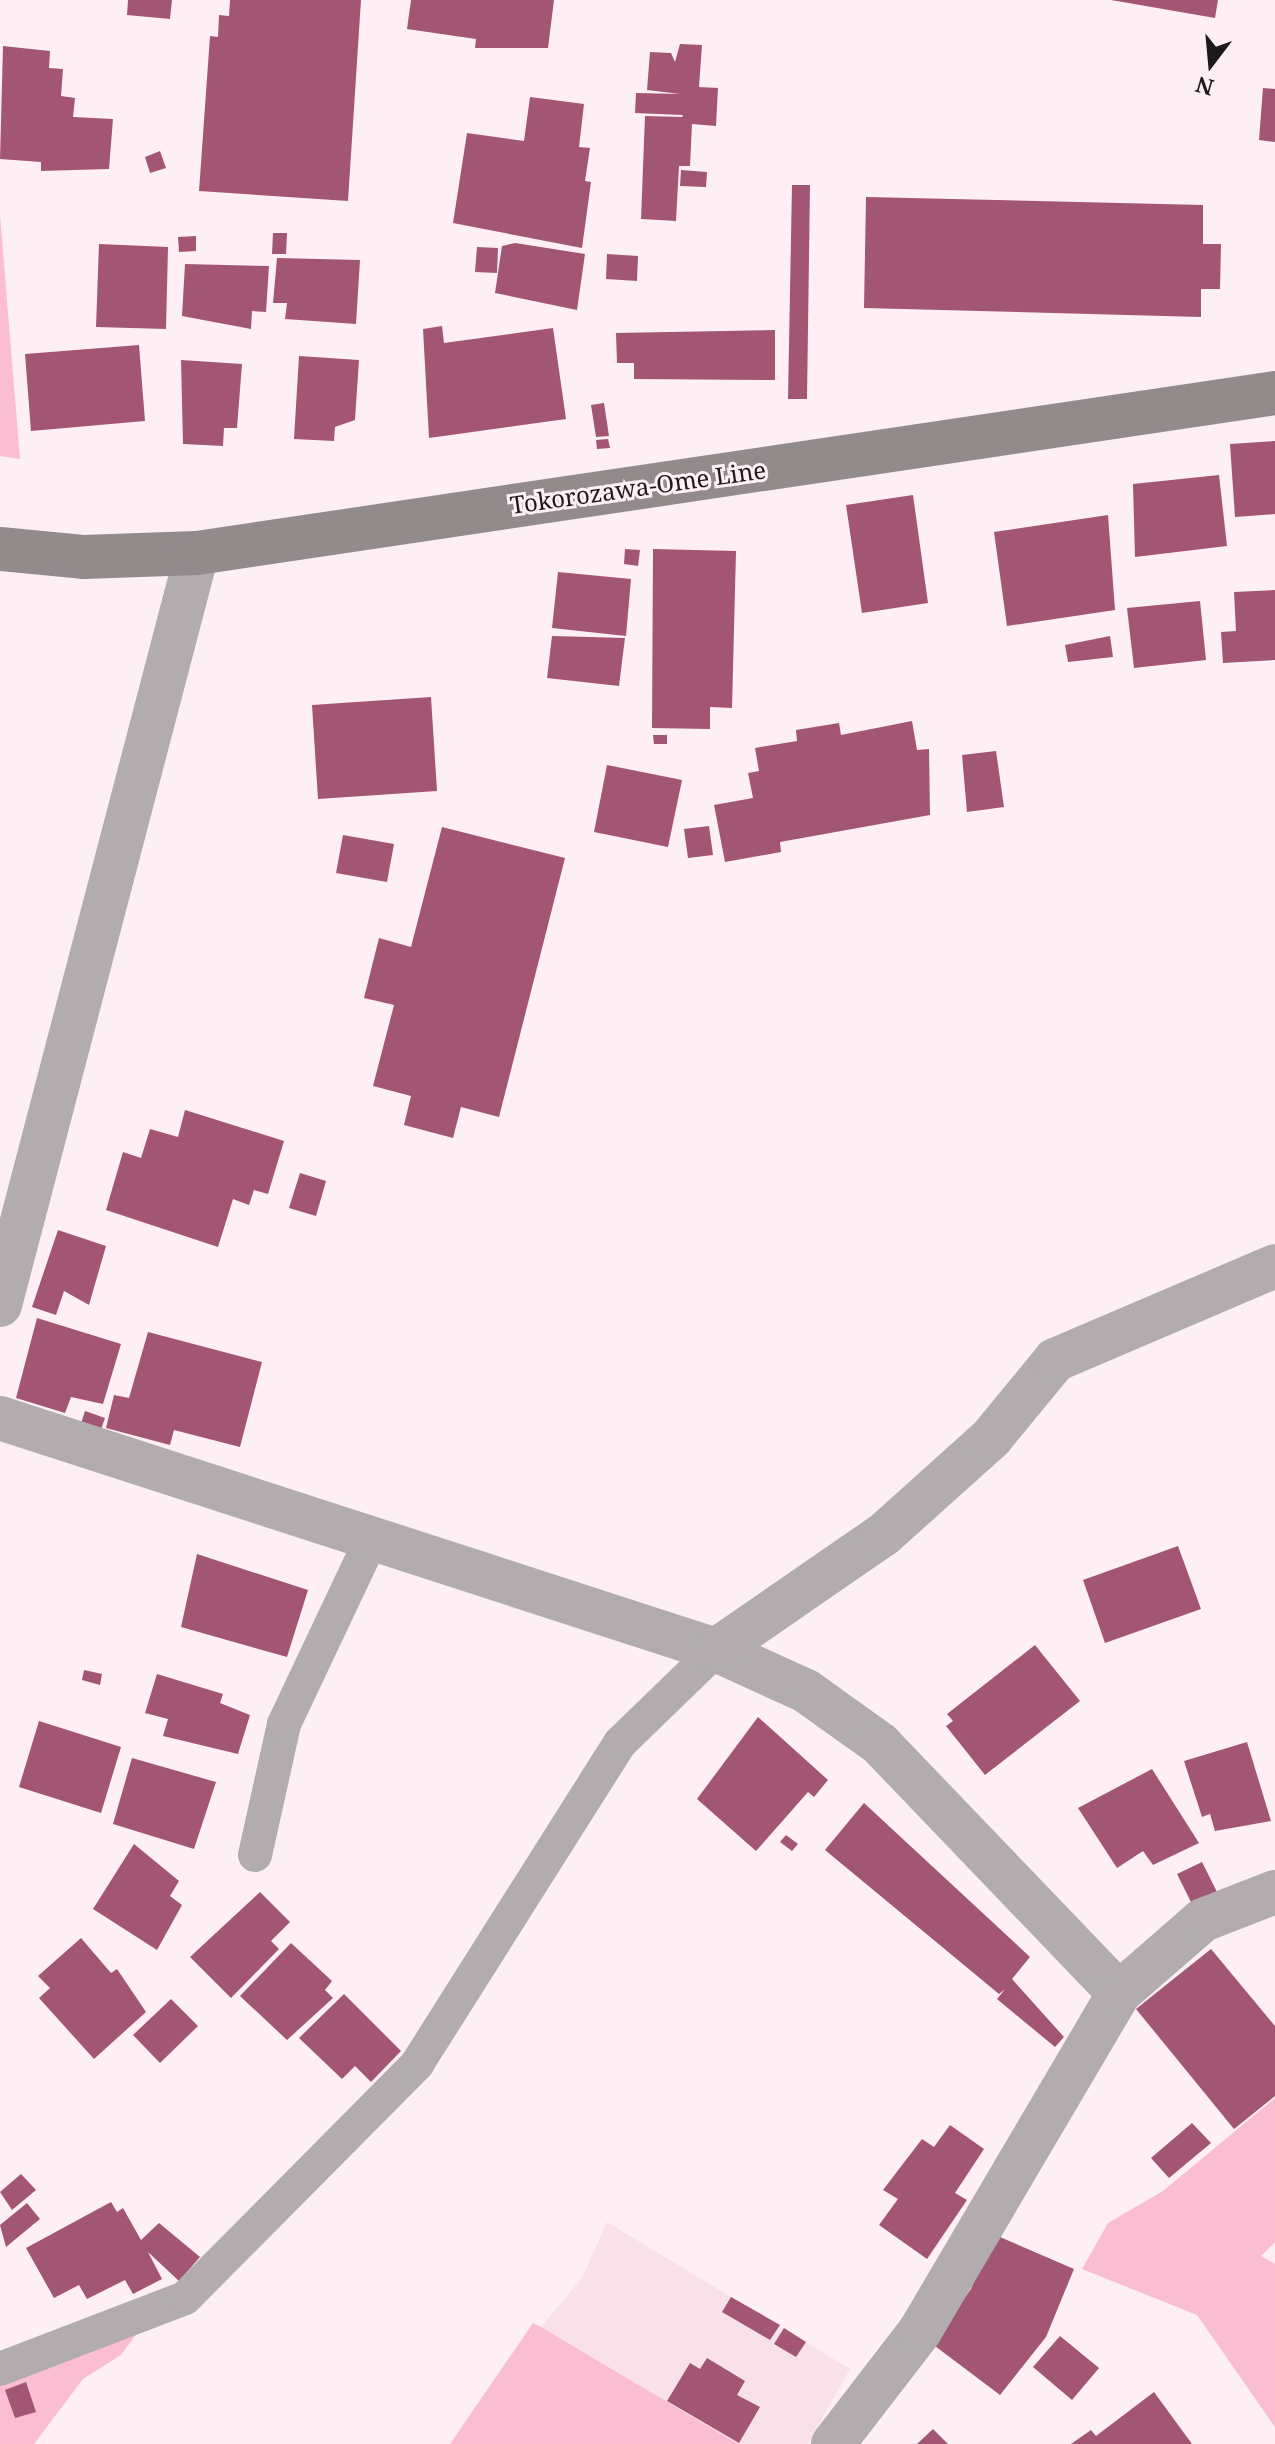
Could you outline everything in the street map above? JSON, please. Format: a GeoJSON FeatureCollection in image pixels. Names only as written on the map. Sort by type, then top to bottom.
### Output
{"type":"FeatureCollection","features":[{"type":"Feature","properties":{"kind":"main road","name":"Tokorozawa-Ome Line"},"geometry":{"type":"LineString","coordinates":[[0,549],[83,557],[197,553],[1275,393]]}},
{"type":"Feature","properties":{"kind":"street"},"geometry":{"type":"LineString","coordinates":[[0,1305],[197,553]]}},
{"type":"Feature","properties":{"kind":"street"},"geometry":{"type":"LineString","coordinates":[[716,1650],[883,1535],[991,1438],[1055,1360],[1275,1266]]}},
{"type":"Feature","properties":{"kind":"street"},"geometry":{"type":"LineString","coordinates":[[0,1418],[374,1534],[716,1650],[806,1691],[880,1744],[1119,1993]]}},
{"type":"Feature","properties":{"kind":"street"},"geometry":{"type":"LineString","coordinates":[[833,2444],[920,2331],[1119,1993],[1203,1920],[1275,1892]]}},
{"type":"Feature","properties":{"kind":"lane"},"geometry":{"type":"LineString","coordinates":[[255,1855],[284,1724],[374,1534]]}},
{"type":"Feature","properties":{"kind":"lane"},"geometry":{"type":"LineString","coordinates":[[0,2369],[185,2298],[417,2064],[620,1743],[716,1650]]}},
{"type":"Feature","properties":{"kind":"shaded area"},"geometry":{"type":"Polygon","coordinates":[[[0,215],[20,459],[0,456],[0,215]]]}},
{"type":"Feature","properties":{"kind":"shaded area"},"geometry":{"type":"Polygon","coordinates":[[[1275,2098],[1275,2242],[1261,2256],[1275,2264],[1275,2427],[1197,2315],[1082,2269],[1108,2223],[1163,2191],[1275,2098]]]}},
{"type":"Feature","properties":{"kind":"shaded area"},"geometry":{"type":"Polygon","coordinates":[[[607,2222],[850,2369],[808,2444],[738,2444],[541,2327],[582,2278],[607,2222]]]}},
{"type":"Feature","properties":{"kind":"shaded area"},"geometry":{"type":"Polygon","coordinates":[[[533,2323],[541,2327],[738,2444],[450,2444],[533,2323]]]}},
{"type":"Feature","properties":{"kind":"shaded area"},"geometry":{"type":"Polygon","coordinates":[[[141,2328],[121,2355],[83,2379],[34,2444],[0,2444],[0,2377],[141,2328]]]}},
{"type":"Feature","properties":{"kind":"building"},"geometry":{"type":"Polygon","coordinates":[[[128,0],[172,0],[170,19],[127,15],[128,0]]]}},
{"type":"Feature","properties":{"kind":"building"},"geometry":{"type":"Polygon","coordinates":[[[230,0],[361,0],[348,201],[199,191],[210,36],[218,37],[219,15],[229,16],[230,0]]]}},
{"type":"Feature","properties":{"kind":"building"},"geometry":{"type":"Polygon","coordinates":[[[411,0],[554,0],[548,48],[475,48],[476,39],[407,29],[411,0]]]}},
{"type":"Feature","properties":{"kind":"building"},"geometry":{"type":"Polygon","coordinates":[[[1111,0],[1218,0],[1215,18],[1111,0]]]}},
{"type":"Feature","properties":{"kind":"building"},"geometry":{"type":"Polygon","coordinates":[[[680,44],[702,45],[699,87],[718,88],[716,126],[692,124],[690,166],[679,166],[676,221],[641,219],[645,116],[683,115],[635,113],[636,93],[680,94],[647,90],[650,52],[671,53],[675,62],[680,44]]]}},
{"type":"Feature","properties":{"kind":"building"},"geometry":{"type":"Polygon","coordinates":[[[3,46],[50,51],[49,68],[63,69],[61,96],[75,98],[73,117],[113,119],[109,169],[41,171],[41,162],[0,159],[3,46]]]}},
{"type":"Feature","properties":{"kind":"building"},"geometry":{"type":"Polygon","coordinates":[[[1263,88],[1275,89],[1275,142],[1259,140],[1263,88]]]}},
{"type":"Feature","properties":{"kind":"building"},"geometry":{"type":"Polygon","coordinates":[[[530,97],[584,104],[579,147],[590,148],[585,181],[591,182],[582,248],[453,223],[467,133],[524,141],[530,97]]]}},
{"type":"Feature","properties":{"kind":"building"},"geometry":{"type":"Polygon","coordinates":[[[160,151],[166,168],[150,173],[145,157],[160,151]]]}},
{"type":"Feature","properties":{"kind":"building"},"geometry":{"type":"Polygon","coordinates":[[[681,170],[707,172],[706,187],[680,186],[681,170]]]}},
{"type":"Feature","properties":{"kind":"building"},"geometry":{"type":"Polygon","coordinates":[[[792,185],[810,185],[807,399],[788,399],[792,185]]]}},
{"type":"Feature","properties":{"kind":"building"},"geometry":{"type":"Polygon","coordinates":[[[866,197],[1203,205],[1203,244],[1221,244],[1220,289],[1201,289],[1201,317],[864,308],[866,197]]]}},
{"type":"Feature","properties":{"kind":"building"},"geometry":{"type":"Polygon","coordinates":[[[273,233],[287,233],[286,254],[272,254],[273,233]]]}},
{"type":"Feature","properties":{"kind":"building"},"geometry":{"type":"Polygon","coordinates":[[[196,236],[196,251],[179,252],[178,237],[196,236]]]}},
{"type":"Feature","properties":{"kind":"building"},"geometry":{"type":"Polygon","coordinates":[[[515,243],[585,254],[577,310],[495,293],[502,246],[515,243]]]}},
{"type":"Feature","properties":{"kind":"building"},"geometry":{"type":"Polygon","coordinates":[[[99,244],[168,247],[166,329],[96,327],[99,244]]]}},
{"type":"Feature","properties":{"kind":"building"},"geometry":{"type":"Polygon","coordinates":[[[477,247],[498,248],[497,273],[475,272],[477,247]]]}},
{"type":"Feature","properties":{"kind":"building"},"geometry":{"type":"Polygon","coordinates":[[[607,254],[638,256],[637,281],[606,279],[607,254]]]}},
{"type":"Feature","properties":{"kind":"building"},"geometry":{"type":"Polygon","coordinates":[[[277,258],[360,260],[356,324],[285,319],[287,303],[273,303],[277,258]]]}},
{"type":"Feature","properties":{"kind":"building"},"geometry":{"type":"Polygon","coordinates":[[[185,264],[269,266],[266,312],[252,311],[251,329],[182,316],[185,264]]]}},
{"type":"Feature","properties":{"kind":"building"},"geometry":{"type":"Polygon","coordinates":[[[442,326],[444,343],[553,328],[566,419],[429,438],[423,329],[442,326]]]}},
{"type":"Feature","properties":{"kind":"building"},"geometry":{"type":"Polygon","coordinates":[[[775,330],[775,380],[634,379],[634,363],[617,363],[616,333],[775,330]]]}},
{"type":"Feature","properties":{"kind":"building"},"geometry":{"type":"Polygon","coordinates":[[[139,345],[145,421],[31,431],[25,354],[139,345]]]}},
{"type":"Feature","properties":{"kind":"building"},"geometry":{"type":"Polygon","coordinates":[[[299,356],[359,360],[355,420],[335,427],[334,441],[294,439],[299,356]]]}},
{"type":"Feature","properties":{"kind":"building"},"geometry":{"type":"Polygon","coordinates":[[[181,360],[242,364],[237,428],[224,428],[223,446],[183,444],[181,360]]]}},
{"type":"Feature","properties":{"kind":"building"},"geometry":{"type":"Polygon","coordinates":[[[604,403],[609,436],[596,437],[591,405],[604,403]]]}},
{"type":"Feature","properties":{"kind":"building"},"geometry":{"type":"Polygon","coordinates":[[[608,439],[610,448],[597,449],[596,440],[608,439]]]}},
{"type":"Feature","properties":{"kind":"building"},"geometry":{"type":"Polygon","coordinates":[[[1275,441],[1275,514],[1235,517],[1230,444],[1275,441]]]}},
{"type":"Feature","properties":{"kind":"building"},"geometry":{"type":"Polygon","coordinates":[[[1219,475],[1227,546],[1135,557],[1133,484],[1219,475]]]}},
{"type":"Feature","properties":{"kind":"building"},"geometry":{"type":"Polygon","coordinates":[[[913,495],[928,603],[862,613],[846,505],[913,495]]]}},
{"type":"Feature","properties":{"kind":"building"},"geometry":{"type":"Polygon","coordinates":[[[1108,515],[1115,610],[1007,626],[994,532],[1108,515]]]}},
{"type":"Feature","properties":{"kind":"building"},"geometry":{"type":"Polygon","coordinates":[[[625,549],[640,550],[638,566],[624,564],[625,549]]]}},
{"type":"Feature","properties":{"kind":"building"},"geometry":{"type":"Polygon","coordinates":[[[653,549],[736,551],[732,708],[710,707],[710,729],[652,728],[653,549]]]}},
{"type":"Feature","properties":{"kind":"building"},"geometry":{"type":"Polygon","coordinates":[[[558,572],[631,579],[626,636],[552,628],[558,572]]]}},
{"type":"Feature","properties":{"kind":"building"},"geometry":{"type":"Polygon","coordinates":[[[1275,590],[1275,660],[1223,663],[1221,632],[1236,631],[1234,592],[1275,590]]]}},
{"type":"Feature","properties":{"kind":"building"},"geometry":{"type":"Polygon","coordinates":[[[1200,601],[1206,660],[1134,668],[1127,608],[1200,601]]]}},
{"type":"Feature","properties":{"kind":"building"},"geometry":{"type":"Polygon","coordinates":[[[552,636],[625,638],[619,686],[547,678],[552,636]]]}},
{"type":"Feature","properties":{"kind":"building"},"geometry":{"type":"Polygon","coordinates":[[[1110,636],[1113,657],[1068,662],[1065,645],[1110,636]]]}},
{"type":"Feature","properties":{"kind":"building"},"geometry":{"type":"Polygon","coordinates":[[[431,697],[437,791],[318,799],[312,705],[431,697]]]}},
{"type":"Feature","properties":{"kind":"building"},"geometry":{"type":"Polygon","coordinates":[[[912,721],[917,750],[929,749],[930,815],[780,842],[781,852],[725,862],[714,805],[753,798],[748,773],[759,771],[755,748],[797,741],[796,730],[839,723],[841,735],[912,721]]]}},
{"type":"Feature","properties":{"kind":"building"},"geometry":{"type":"Polygon","coordinates":[[[653,735],[667,735],[667,744],[654,744],[653,735]]]}},
{"type":"Feature","properties":{"kind":"building"},"geometry":{"type":"Polygon","coordinates":[[[996,751],[1004,807],[967,812],[962,755],[996,751]]]}},
{"type":"Feature","properties":{"kind":"building"},"geometry":{"type":"Polygon","coordinates":[[[607,765],[682,780],[668,847],[594,832],[607,765]]]}},
{"type":"Feature","properties":{"kind":"building"},"geometry":{"type":"Polygon","coordinates":[[[709,826],[713,855],[688,858],[684,829],[709,826]]]}},
{"type":"Feature","properties":{"kind":"building"},"geometry":{"type":"Polygon","coordinates":[[[442,827],[565,858],[499,1117],[461,1107],[453,1138],[404,1125],[411,1096],[373,1086],[394,1005],[364,998],[379,938],[411,947],[442,827]]]}},
{"type":"Feature","properties":{"kind":"building"},"geometry":{"type":"Polygon","coordinates":[[[343,835],[394,844],[387,882],[336,873],[343,835]]]}},
{"type":"Feature","properties":{"kind":"building"},"geometry":{"type":"Polygon","coordinates":[[[185,1110],[284,1141],[268,1194],[254,1190],[249,1205],[233,1199],[218,1247],[106,1210],[123,1152],[141,1158],[150,1129],[178,1137],[185,1110]]]}},
{"type":"Feature","properties":{"kind":"building"},"geometry":{"type":"Polygon","coordinates":[[[300,1173],[326,1181],[316,1216],[289,1208],[300,1173]]]}},
{"type":"Feature","properties":{"kind":"building"},"geometry":{"type":"Polygon","coordinates":[[[58,1230],[106,1246],[89,1305],[64,1291],[56,1315],[32,1307],[58,1230]]]}},
{"type":"Feature","properties":{"kind":"building"},"geometry":{"type":"Polygon","coordinates":[[[37,1318],[121,1344],[103,1404],[71,1397],[65,1413],[16,1398],[37,1318]]]}},
{"type":"Feature","properties":{"kind":"building"},"geometry":{"type":"Polygon","coordinates":[[[148,1332],[262,1362],[240,1447],[174,1430],[170,1445],[106,1428],[114,1395],[129,1398],[148,1332]]]}},
{"type":"Feature","properties":{"kind":"building"},"geometry":{"type":"Polygon","coordinates":[[[85,1411],[105,1418],[97,1441],[78,1433],[85,1411]]]}},
{"type":"Feature","properties":{"kind":"building"},"geometry":{"type":"Polygon","coordinates":[[[1178,1546],[1201,1609],[1105,1643],[1083,1580],[1178,1546]]]}},
{"type":"Feature","properties":{"kind":"building"},"geometry":{"type":"Polygon","coordinates":[[[197,1554],[308,1590],[287,1657],[181,1627],[197,1554]]]}},
{"type":"Feature","properties":{"kind":"building"},"geometry":{"type":"Polygon","coordinates":[[[1035,1645],[1080,1701],[985,1775],[946,1726],[953,1721],[947,1714],[1035,1645]]]}},
{"type":"Feature","properties":{"kind":"building"},"geometry":{"type":"Polygon","coordinates":[[[84,1670],[102,1674],[100,1685],[82,1680],[84,1670]]]}},
{"type":"Feature","properties":{"kind":"building"},"geometry":{"type":"Polygon","coordinates":[[[157,1674],[223,1694],[220,1703],[250,1715],[238,1754],[163,1736],[168,1719],[145,1713],[157,1674]]]}},
{"type":"Feature","properties":{"kind":"building"},"geometry":{"type":"Polygon","coordinates":[[[758,1717],[828,1780],[814,1797],[808,1792],[756,1851],[697,1799],[758,1717]]]}},
{"type":"Feature","properties":{"kind":"building"},"geometry":{"type":"Polygon","coordinates":[[[39,1721],[121,1747],[101,1813],[19,1787],[39,1721]]]}},
{"type":"Feature","properties":{"kind":"building"},"geometry":{"type":"Polygon","coordinates":[[[1247,1742],[1271,1821],[1215,1831],[1210,1814],[1202,1817],[1184,1761],[1247,1742]]]}},
{"type":"Feature","properties":{"kind":"building"},"geometry":{"type":"Polygon","coordinates":[[[132,1758],[216,1782],[194,1849],[113,1824],[132,1758]]]}},
{"type":"Feature","properties":{"kind":"building"},"geometry":{"type":"Polygon","coordinates":[[[1152,1769],[1199,1843],[1153,1865],[1143,1851],[1117,1868],[1078,1808],[1152,1769]]]}},
{"type":"Feature","properties":{"kind":"building"},"geometry":{"type":"Polygon","coordinates":[[[864,1803],[1030,1957],[1012,1979],[1064,2037],[1055,2047],[997,1999],[1005,1989],[999,1994],[825,1850],[864,1803]]]}},
{"type":"Feature","properties":{"kind":"building"},"geometry":{"type":"Polygon","coordinates":[[[786,1835],[798,1844],[792,1851],[780,1842],[786,1835]]]}},
{"type":"Feature","properties":{"kind":"building"},"geometry":{"type":"Polygon","coordinates":[[[134,1844],[179,1881],[170,1896],[182,1905],[157,1950],[93,1909],[134,1844]]]}},
{"type":"Feature","properties":{"kind":"building"},"geometry":{"type":"Polygon","coordinates":[[[1202,1862],[1218,1894],[1193,1906],[1177,1874],[1202,1862]]]}},
{"type":"Feature","properties":{"kind":"building"},"geometry":{"type":"Polygon","coordinates":[[[260,1892],[290,1922],[271,1941],[279,1949],[231,1998],[190,1957],[260,1892]]]}},
{"type":"Feature","properties":{"kind":"building"},"geometry":{"type":"Polygon","coordinates":[[[81,1938],[111,1973],[117,1969],[146,2012],[94,2059],[39,1998],[50,1988],[38,1976],[81,1938]]]}},
{"type":"Feature","properties":{"kind":"building"},"geometry":{"type":"Polygon","coordinates":[[[291,1943],[332,1981],[325,1990],[333,1998],[287,2040],[240,1996],[291,1943]]]}},
{"type":"Feature","properties":{"kind":"building"},"geometry":{"type":"Polygon","coordinates":[[[1211,1949],[1275,2026],[1275,2096],[1234,2129],[1136,2009],[1211,1949]]]}},
{"type":"Feature","properties":{"kind":"building"},"geometry":{"type":"Polygon","coordinates":[[[344,1994],[401,2051],[371,2082],[355,2066],[342,2079],[299,2038],[344,1994]]]}},
{"type":"Feature","properties":{"kind":"building"},"geometry":{"type":"Polygon","coordinates":[[[171,1999],[198,2026],[160,2063],[133,2035],[171,1999]]]}},
{"type":"Feature","properties":{"kind":"building"},"geometry":{"type":"Polygon","coordinates":[[[1192,2123],[1211,2143],[1169,2178],[1151,2158],[1192,2123]]]}},
{"type":"Feature","properties":{"kind":"building"},"geometry":{"type":"Polygon","coordinates":[[[950,2125],[984,2149],[955,2193],[967,2200],[927,2259],[879,2225],[898,2199],[883,2190],[922,2139],[934,2147],[950,2125]]]}},
{"type":"Feature","properties":{"kind":"building"},"geometry":{"type":"Polygon","coordinates":[[[21,2174],[36,2190],[12,2210],[0,2192],[21,2174]]]}},
{"type":"Feature","properties":{"kind":"building"},"geometry":{"type":"Polygon","coordinates":[[[111,2202],[117,2212],[123,2208],[141,2240],[159,2223],[200,2257],[179,2281],[148,2252],[162,2279],[133,2294],[125,2280],[87,2299],[79,2285],[54,2298],[26,2248],[111,2202]]]}},
{"type":"Feature","properties":{"kind":"building"},"geometry":{"type":"Polygon","coordinates":[[[27,2203],[40,2219],[6,2247],[0,2225],[27,2203]]]}},
{"type":"Feature","properties":{"kind":"building"},"geometry":{"type":"Polygon","coordinates":[[[993,2234],[1074,2269],[1046,2337],[1000,2395],[931,2343],[971,2289],[993,2234]]]}},
{"type":"Feature","properties":{"kind":"building"},"geometry":{"type":"Polygon","coordinates":[[[731,2297],[780,2325],[770,2340],[722,2312],[731,2297]]]}},
{"type":"Feature","properties":{"kind":"building"},"geometry":{"type":"Polygon","coordinates":[[[784,2328],[806,2342],[796,2357],[774,2344],[784,2328]]]}},
{"type":"Feature","properties":{"kind":"building"},"geometry":{"type":"Polygon","coordinates":[[[1060,2336],[1099,2368],[1072,2400],[1033,2367],[1060,2336]]]}},
{"type":"Feature","properties":{"kind":"building"},"geometry":{"type":"Polygon","coordinates":[[[707,2358],[745,2381],[737,2395],[760,2407],[739,2443],[667,2401],[690,2363],[700,2369],[707,2358]]]}},
{"type":"Feature","properties":{"kind":"building"},"geometry":{"type":"Polygon","coordinates":[[[26,2382],[36,2412],[15,2418],[5,2390],[26,2382]]]}},
{"type":"Feature","properties":{"kind":"building"},"geometry":{"type":"Polygon","coordinates":[[[1154,2392],[1192,2444],[1071,2444],[1091,2430],[1096,2436],[1154,2392]]]}},
{"type":"Feature","properties":{"kind":"building"},"geometry":{"type":"Polygon","coordinates":[[[933,2429],[948,2444],[917,2444],[933,2429]]]}}]}
